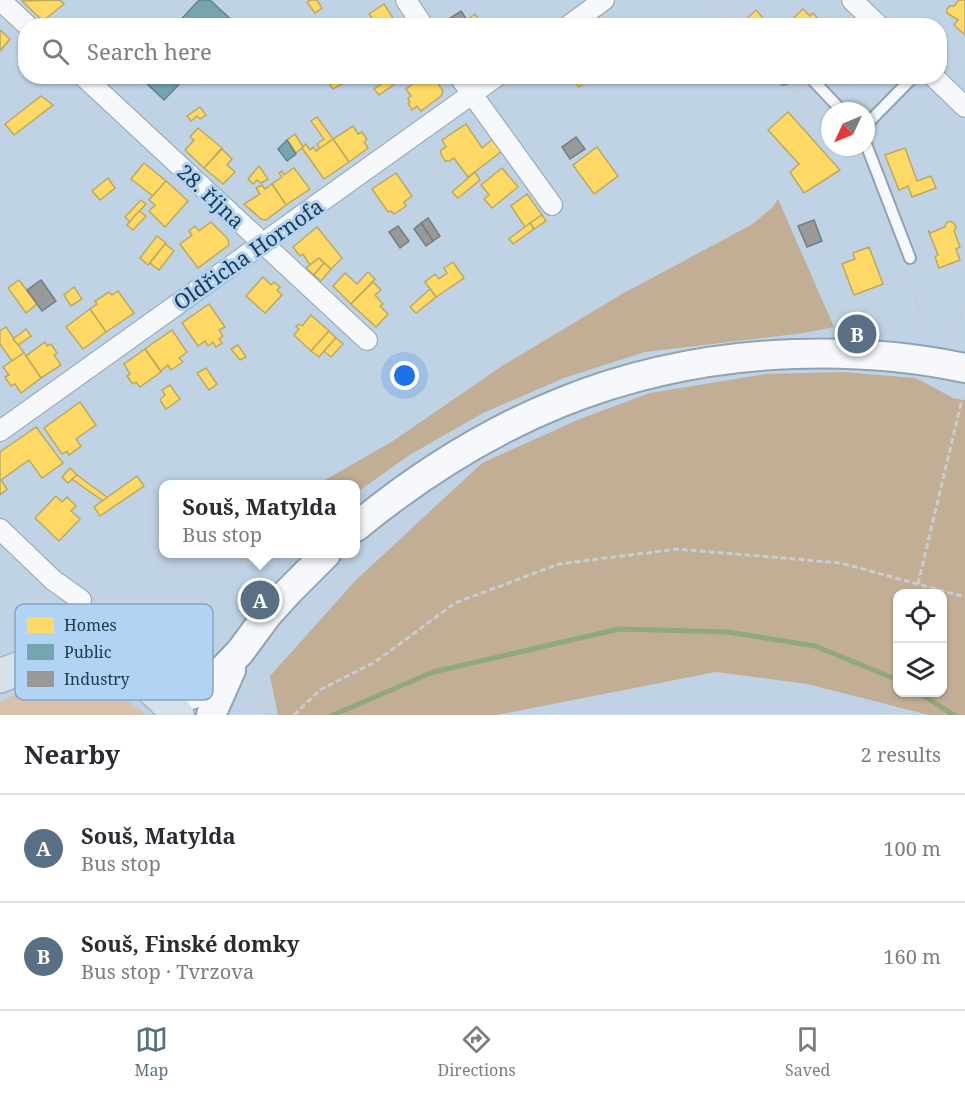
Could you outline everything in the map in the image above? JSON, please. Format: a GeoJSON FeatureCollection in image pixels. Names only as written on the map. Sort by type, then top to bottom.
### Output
{"type":"FeatureCollection","features":[{"type":"Feature","properties":{"kind":"highway"},"geometry":{"type":"LineString","coordinates":[[0,676],[15,669]]}},
{"type":"Feature","properties":{"kind":"street"},"geometry":{"type":"LineString","coordinates":[[0,0],[19,18]]}},
{"type":"Feature","properties":{"kind":"street"},"geometry":{"type":"LineString","coordinates":[[405,0],[417,18]]}},
{"type":"Feature","properties":{"kind":"street"},"geometry":{"type":"LineString","coordinates":[[579,18],[604,0]]}},
{"type":"Feature","properties":{"kind":"street"},"geometry":{"type":"LineString","coordinates":[[852,0],[871,18]]}},
{"type":"Feature","properties":{"kind":"street","name":"28. října"},"geometry":{"type":"LineString","coordinates":[[92,84],[367,340]]}},
{"type":"Feature","properties":{"kind":"street"},"geometry":{"type":"LineString","coordinates":[[465,84],[552,205]]}},
{"type":"Feature","properties":{"kind":"street","name":"Oldřicha Hornofa"},"geometry":{"type":"LineString","coordinates":[[0,431],[485,84]]}},
{"type":"Feature","properties":{"kind":"street"},"geometry":{"type":"LineString","coordinates":[[941,84],[965,107]]}},
{"type":"Feature","properties":{"kind":"street"},"geometry":{"type":"LineString","coordinates":[[360,541],[437,467],[513,424],[581,393],[646,374],[680,365],[749,355],[842,352],[936,362],[964,371]]}},
{"type":"Feature","properties":{"kind":"street"},"geometry":{"type":"LineString","coordinates":[[0,529],[53,580],[81,600]]}},
{"type":"Feature","properties":{"kind":"street"},"geometry":{"type":"LineString","coordinates":[[213,678],[240,652],[268,614],[322,558]]}},
{"type":"Feature","properties":{"kind":"street"},"geometry":{"type":"LineString","coordinates":[[211,715],[240,652]]}},
{"type":"Feature","properties":{"kind":"lane"},"geometry":{"type":"LineString","coordinates":[[817,84],[834,102]]}},
{"type":"Feature","properties":{"kind":"lane"},"geometry":{"type":"LineString","coordinates":[[875,116],[906,84]]}},
{"type":"Feature","properties":{"kind":"lane"},"geometry":{"type":"LineString","coordinates":[[871,156],[910,258]]}},
{"type":"Feature","properties":{"kind":"path"},"geometry":{"type":"LineString","coordinates":[[715,0],[730,18]]}},
{"type":"Feature","properties":{"kind":"path"},"geometry":{"type":"LineString","coordinates":[[790,84],[821,120]]}},
{"type":"Feature","properties":{"kind":"path"},"geometry":{"type":"LineString","coordinates":[[944,344],[953,337],[965,307]]}},
{"type":"Feature","properties":{"kind":"path"},"geometry":{"type":"LineString","coordinates":[[849,327],[893,331],[904,337]]}},
{"type":"Feature","properties":{"kind":"path"},"geometry":{"type":"LineString","coordinates":[[918,584],[964,371]]}},
{"type":"Feature","properties":{"kind":"path"},"geometry":{"type":"LineString","coordinates":[[294,715],[321,690],[375,662],[455,603],[559,564],[677,549],[841,563],[965,597]]}},
{"type":"Feature","properties":{"kind":"path"},"geometry":{"type":"LineString","coordinates":[[81,600],[85,604]]}},
{"type":"Feature","properties":{"kind":"path"},"geometry":{"type":"LineString","coordinates":[[248,679],[263,690],[268,715]]}},
{"type":"Feature","properties":{"kind":"shaded area"},"geometry":{"type":"Polygon","coordinates":[[[778,199],[834,327],[804,333],[645,352],[564,378],[483,413],[408,456],[360,490],[360,480],[325,480],[393,441],[502,366],[622,294],[751,225],[772,208],[778,199]]]}},
{"type":"Feature","properties":{"kind":"shaded area"},"geometry":{"type":"Polygon","coordinates":[[[842,372],[916,378],[953,398],[965,400],[965,715],[929,715],[807,684],[716,672],[496,715],[278,715],[270,676],[355,581],[482,463],[580,419],[650,393],[766,374],[842,372]]]}},
{"type":"Feature","properties":{"kind":"shaded area"},"geometry":{"type":"Polygon","coordinates":[[[14,695],[15,700],[126,700],[146,715],[0,715],[0,703],[14,695]]]}},
{"type":"Feature","properties":{"kind":"building: Homes"},"geometry":{"type":"Polygon","coordinates":[[[60,0],[64,4],[47,18],[40,18],[22,1],[60,0]]]}},
{"type":"Feature","properties":{"kind":"building: Homes"},"geometry":{"type":"Polygon","coordinates":[[[317,0],[322,8],[315,13],[307,2],[317,0]]]}},
{"type":"Feature","properties":{"kind":"building: Homes"},"geometry":{"type":"Polygon","coordinates":[[[959,0],[965,0],[965,35],[954,25],[958,20],[947,13],[947,9],[959,0]]]}},
{"type":"Feature","properties":{"kind":"building: Homes"},"geometry":{"type":"Polygon","coordinates":[[[384,4],[393,18],[372,18],[369,14],[384,4]]]}},
{"type":"Feature","properties":{"kind":"building: Homes"},"geometry":{"type":"Polygon","coordinates":[[[803,9],[810,16],[813,13],[817,18],[793,18],[803,9]]]}},
{"type":"Feature","properties":{"kind":"building: Homes"},"geometry":{"type":"Polygon","coordinates":[[[756,10],[763,18],[747,18],[756,10]]]}},
{"type":"Feature","properties":{"kind":"building: Homes"},"geometry":{"type":"Polygon","coordinates":[[[0,30],[10,39],[0,51],[0,30]]]}},
{"type":"Feature","properties":{"kind":"building: Homes"},"geometry":{"type":"Polygon","coordinates":[[[330,84],[342,84],[333,89],[330,84]]]}},
{"type":"Feature","properties":{"kind":"building: Homes"},"geometry":{"type":"Polygon","coordinates":[[[382,84],[395,84],[379,95],[374,89],[382,84]]]}},
{"type":"Feature","properties":{"kind":"building: Homes"},"geometry":{"type":"Polygon","coordinates":[[[413,84],[438,84],[443,91],[441,96],[421,111],[417,106],[412,110],[408,103],[410,102],[408,98],[411,96],[406,89],[413,84]]]}},
{"type":"Feature","properties":{"kind":"building: Homes"},"geometry":{"type":"Polygon","coordinates":[[[41,96],[53,105],[14,135],[5,124],[41,96]]]}},
{"type":"Feature","properties":{"kind":"building: Homes"},"geometry":{"type":"Polygon","coordinates":[[[200,107],[206,115],[200,119],[197,116],[191,121],[187,116],[200,107]]]}},
{"type":"Feature","properties":{"kind":"building: Homes"},"geometry":{"type":"Polygon","coordinates":[[[788,112],[821,149],[821,156],[827,156],[840,170],[804,193],[790,172],[799,164],[768,130],[788,112]]]}},
{"type":"Feature","properties":{"kind":"building: Homes"},"geometry":{"type":"Polygon","coordinates":[[[317,117],[333,139],[320,149],[317,144],[324,139],[311,121],[317,117]]]}},
{"type":"Feature","properties":{"kind":"building: Homes"},"geometry":{"type":"Polygon","coordinates":[[[466,124],[482,148],[493,139],[502,151],[468,177],[454,158],[445,161],[441,154],[441,150],[446,147],[442,140],[466,124]]]}},
{"type":"Feature","properties":{"kind":"building: Homes"},"geometry":{"type":"Polygon","coordinates":[[[353,126],[358,134],[362,132],[367,139],[364,142],[368,148],[349,162],[333,139],[353,126]]]}},
{"type":"Feature","properties":{"kind":"building: Homes"},"geometry":{"type":"Polygon","coordinates":[[[198,128],[222,148],[204,168],[185,150],[194,140],[190,137],[198,128]]]}},
{"type":"Feature","properties":{"kind":"building: Homes"},"geometry":{"type":"Polygon","coordinates":[[[295,134],[303,147],[296,153],[287,140],[295,134]]]}},
{"type":"Feature","properties":{"kind":"building: Homes"},"geometry":{"type":"Polygon","coordinates":[[[333,139],[349,162],[324,179],[302,148],[306,144],[310,150],[313,147],[316,151],[333,139]]]}},
{"type":"Feature","properties":{"kind":"building: Homes"},"geometry":{"type":"Polygon","coordinates":[[[597,147],[618,176],[594,194],[573,165],[597,147]]]}},
{"type":"Feature","properties":{"kind":"building: Homes"},"geometry":{"type":"Polygon","coordinates":[[[905,148],[917,181],[931,176],[936,188],[912,197],[908,186],[899,190],[885,155],[905,148]]]}},
{"type":"Feature","properties":{"kind":"building: Homes"},"geometry":{"type":"Polygon","coordinates":[[[222,149],[232,159],[227,165],[235,172],[223,184],[204,168],[222,149]]]}},
{"type":"Feature","properties":{"kind":"building: Homes"},"geometry":{"type":"Polygon","coordinates":[[[144,163],[166,181],[153,196],[131,179],[144,163]]]}},
{"type":"Feature","properties":{"kind":"building: Homes"},"geometry":{"type":"Polygon","coordinates":[[[259,166],[268,179],[261,183],[257,180],[253,184],[248,179],[259,166]]]}},
{"type":"Feature","properties":{"kind":"building: Homes"},"geometry":{"type":"Polygon","coordinates":[[[294,168],[310,189],[286,205],[272,184],[282,177],[279,173],[282,171],[284,175],[294,168]]]}},
{"type":"Feature","properties":{"kind":"building: Homes"},"geometry":{"type":"Polygon","coordinates":[[[502,168],[518,187],[492,208],[484,199],[489,195],[481,185],[502,168]]]}},
{"type":"Feature","properties":{"kind":"building: Homes"},"geometry":{"type":"Polygon","coordinates":[[[475,172],[480,180],[458,198],[452,192],[475,172]]]}},
{"type":"Feature","properties":{"kind":"building: Homes"},"geometry":{"type":"Polygon","coordinates":[[[396,173],[412,196],[404,202],[406,206],[394,214],[391,211],[388,212],[372,189],[396,173]]]}},
{"type":"Feature","properties":{"kind":"building: Homes"},"geometry":{"type":"Polygon","coordinates":[[[108,178],[115,188],[100,200],[92,191],[108,178]]]}},
{"type":"Feature","properties":{"kind":"building: Homes"},"geometry":{"type":"Polygon","coordinates":[[[166,181],[188,201],[165,227],[149,211],[155,205],[149,200],[166,181]]]}},
{"type":"Feature","properties":{"kind":"building: Homes"},"geometry":{"type":"Polygon","coordinates":[[[272,184],[286,205],[266,220],[261,219],[244,204],[260,194],[256,188],[262,185],[265,189],[272,184]]]}},
{"type":"Feature","properties":{"kind":"building: Homes"},"geometry":{"type":"Polygon","coordinates":[[[527,194],[542,215],[525,227],[511,206],[527,194]]]}},
{"type":"Feature","properties":{"kind":"building: Homes"},"geometry":{"type":"Polygon","coordinates":[[[141,200],[146,204],[130,222],[125,217],[141,200]]]}},
{"type":"Feature","properties":{"kind":"building: Homes"},"geometry":{"type":"Polygon","coordinates":[[[139,211],[146,216],[133,230],[127,225],[139,211]]]}},
{"type":"Feature","properties":{"kind":"building: Homes"},"geometry":{"type":"Polygon","coordinates":[[[542,215],[546,221],[534,229],[530,223],[542,215]]]}},
{"type":"Feature","properties":{"kind":"building: Homes"},"geometry":{"type":"Polygon","coordinates":[[[950,221],[956,227],[954,231],[960,247],[956,249],[960,260],[939,268],[935,257],[938,255],[928,230],[930,233],[945,227],[950,221]]]}},
{"type":"Feature","properties":{"kind":"building: Homes"},"geometry":{"type":"Polygon","coordinates":[[[211,222],[228,239],[229,245],[198,268],[180,244],[192,235],[189,231],[195,226],[199,231],[211,222]]]}},
{"type":"Feature","properties":{"kind":"building: Homes"},"geometry":{"type":"Polygon","coordinates":[[[530,223],[534,229],[513,244],[509,239],[530,223]]]}},
{"type":"Feature","properties":{"kind":"building: Homes"},"geometry":{"type":"Polygon","coordinates":[[[317,227],[342,258],[331,269],[319,258],[310,265],[303,254],[300,256],[293,247],[317,227]]]}},
{"type":"Feature","properties":{"kind":"building: Homes"},"geometry":{"type":"Polygon","coordinates":[[[157,236],[166,243],[148,265],[140,258],[157,236]]]}},
{"type":"Feature","properties":{"kind":"building: Homes"},"geometry":{"type":"Polygon","coordinates":[[[165,244],[174,251],[159,270],[150,263],[165,244]]]}},
{"type":"Feature","properties":{"kind":"building: Homes"},"geometry":{"type":"Polygon","coordinates":[[[869,247],[883,284],[854,295],[842,264],[855,259],[853,253],[869,247]]]}},
{"type":"Feature","properties":{"kind":"building: Homes"},"geometry":{"type":"Polygon","coordinates":[[[319,258],[324,263],[314,275],[306,268],[319,258]]]}},
{"type":"Feature","properties":{"kind":"building: Homes"},"geometry":{"type":"Polygon","coordinates":[[[453,262],[464,278],[436,297],[425,282],[435,274],[439,279],[447,273],[444,268],[453,262]]]}},
{"type":"Feature","properties":{"kind":"building: Homes"},"geometry":{"type":"Polygon","coordinates":[[[324,263],[331,269],[321,281],[314,275],[324,263]]]}},
{"type":"Feature","properties":{"kind":"building: Homes"},"geometry":{"type":"Polygon","coordinates":[[[368,272],[375,279],[351,304],[333,286],[345,273],[357,284],[368,272]]]}},
{"type":"Feature","properties":{"kind":"building: Homes"},"geometry":{"type":"Polygon","coordinates":[[[263,277],[271,285],[274,282],[280,287],[277,290],[282,295],[265,313],[246,296],[263,277]]]}},
{"type":"Feature","properties":{"kind":"building: Homes"},"geometry":{"type":"Polygon","coordinates":[[[19,280],[37,304],[26,313],[8,288],[19,280]]]}},
{"type":"Feature","properties":{"kind":"building: Homes"},"geometry":{"type":"Polygon","coordinates":[[[373,282],[381,290],[375,295],[383,304],[380,306],[388,314],[376,327],[351,304],[373,282]]]}},
{"type":"Feature","properties":{"kind":"building: Homes"},"geometry":{"type":"Polygon","coordinates":[[[74,287],[82,299],[71,306],[64,295],[74,287]]]}},
{"type":"Feature","properties":{"kind":"building: Homes"},"geometry":{"type":"Polygon","coordinates":[[[430,289],[436,297],[416,313],[410,307],[430,289]]]}},
{"type":"Feature","properties":{"kind":"building: Homes"},"geometry":{"type":"Polygon","coordinates":[[[118,291],[134,313],[106,332],[90,309],[97,304],[95,301],[109,292],[112,295],[118,291]]]}},
{"type":"Feature","properties":{"kind":"building: Homes"},"geometry":{"type":"Polygon","coordinates":[[[209,304],[225,327],[219,330],[223,336],[219,339],[222,343],[216,347],[213,342],[208,346],[205,341],[198,346],[182,323],[209,304]]]}},
{"type":"Feature","properties":{"kind":"building: Homes"},"geometry":{"type":"Polygon","coordinates":[[[90,309],[106,332],[83,349],[66,327],[90,309]]]}},
{"type":"Feature","properties":{"kind":"building: Homes"},"geometry":{"type":"Polygon","coordinates":[[[311,315],[329,331],[311,351],[294,335],[299,329],[296,327],[299,324],[302,326],[311,315]]]}},
{"type":"Feature","properties":{"kind":"building: Homes"},"geometry":{"type":"Polygon","coordinates":[[[6,327],[24,353],[12,361],[0,344],[0,331],[6,327]]]}},
{"type":"Feature","properties":{"kind":"building: Homes"},"geometry":{"type":"Polygon","coordinates":[[[26,329],[31,336],[18,345],[13,339],[26,329]]]}},
{"type":"Feature","properties":{"kind":"building: Homes"},"geometry":{"type":"Polygon","coordinates":[[[172,330],[187,352],[179,358],[183,362],[171,370],[168,365],[161,371],[145,349],[172,330]]]}},
{"type":"Feature","properties":{"kind":"building: Homes"},"geometry":{"type":"Polygon","coordinates":[[[329,331],[336,338],[319,357],[311,351],[329,331]]]}},
{"type":"Feature","properties":{"kind":"building: Homes"},"geometry":{"type":"Polygon","coordinates":[[[336,338],[343,344],[331,357],[324,351],[336,338]]]}},
{"type":"Feature","properties":{"kind":"building: Homes"},"geometry":{"type":"Polygon","coordinates":[[[45,342],[47,346],[51,344],[57,353],[54,355],[61,365],[41,378],[26,356],[45,342]]]}},
{"type":"Feature","properties":{"kind":"building: Homes"},"geometry":{"type":"Polygon","coordinates":[[[238,345],[246,357],[240,360],[231,349],[238,345]]]}},
{"type":"Feature","properties":{"kind":"building: Homes"},"geometry":{"type":"Polygon","coordinates":[[[145,349],[161,372],[140,387],[136,382],[133,384],[127,376],[130,374],[124,364],[145,349]]]}},
{"type":"Feature","properties":{"kind":"building: Homes"},"geometry":{"type":"Polygon","coordinates":[[[24,353],[41,378],[21,393],[15,384],[11,386],[5,377],[9,375],[3,367],[24,353]]]}},
{"type":"Feature","properties":{"kind":"building: Homes"},"geometry":{"type":"Polygon","coordinates":[[[206,368],[217,384],[209,390],[197,373],[206,368]]]}},
{"type":"Feature","properties":{"kind":"building: Homes"},"geometry":{"type":"Polygon","coordinates":[[[170,385],[180,399],[166,409],[160,400],[165,395],[162,390],[170,385]]]}},
{"type":"Feature","properties":{"kind":"building: Homes"},"geometry":{"type":"Polygon","coordinates":[[[80,402],[96,425],[76,439],[81,446],[69,455],[67,451],[62,454],[44,428],[80,402]]]}},
{"type":"Feature","properties":{"kind":"building: Homes"},"geometry":{"type":"Polygon","coordinates":[[[36,427],[63,463],[42,478],[29,460],[1,480],[7,489],[0,495],[0,452],[36,427]]]}},
{"type":"Feature","properties":{"kind":"building: Homes"},"geometry":{"type":"Polygon","coordinates":[[[70,468],[77,475],[68,483],[62,477],[70,468]]]}},
{"type":"Feature","properties":{"kind":"building: Homes"},"geometry":{"type":"Polygon","coordinates":[[[77,475],[108,498],[103,501],[72,479],[77,475]]]}},
{"type":"Feature","properties":{"kind":"building: Homes"},"geometry":{"type":"Polygon","coordinates":[[[137,476],[144,486],[100,516],[94,507],[137,476]]]}},
{"type":"Feature","properties":{"kind":"building: Homes"},"geometry":{"type":"Polygon","coordinates":[[[56,496],[62,502],[67,497],[76,506],[71,511],[80,519],[59,541],[35,518],[56,496]]]}},
{"type":"Feature","properties":{"kind":"building: Public"},"geometry":{"type":"Polygon","coordinates":[[[199,0],[210,0],[229,18],[182,18],[199,0]]]}},
{"type":"Feature","properties":{"kind":"building: Public"},"geometry":{"type":"Polygon","coordinates":[[[147,84],[179,84],[164,100],[147,84]]]}},
{"type":"Feature","properties":{"kind":"building: Public"},"geometry":{"type":"Polygon","coordinates":[[[287,140],[296,154],[287,161],[278,149],[287,140]]]}},
{"type":"Feature","properties":{"kind":"building: Industry"},"geometry":{"type":"Polygon","coordinates":[[[461,11],[466,18],[450,18],[461,11]]]}},
{"type":"Feature","properties":{"kind":"building: Industry"},"geometry":{"type":"Polygon","coordinates":[[[576,137],[585,149],[570,159],[562,147],[576,137]]]}},
{"type":"Feature","properties":{"kind":"building: Industry"},"geometry":{"type":"Polygon","coordinates":[[[428,218],[440,236],[433,241],[421,223],[428,218]]]}},
{"type":"Feature","properties":{"kind":"building: Industry"},"geometry":{"type":"Polygon","coordinates":[[[814,220],[822,241],[807,247],[798,226],[814,220]]]}},
{"type":"Feature","properties":{"kind":"building: Industry"},"geometry":{"type":"Polygon","coordinates":[[[421,223],[433,241],[426,246],[414,229],[421,223]]]}},
{"type":"Feature","properties":{"kind":"building: Industry"},"geometry":{"type":"Polygon","coordinates":[[[398,226],[409,241],[400,248],[389,232],[398,226]]]}},
{"type":"Feature","properties":{"kind":"building: Industry"},"geometry":{"type":"Polygon","coordinates":[[[41,280],[56,301],[42,311],[27,290],[41,280]]]}},
{"type":"Feature","properties":{"kind":"waterway"},"geometry":{"type":"LineString","coordinates":[[333,715],[433,672],[619,629],[728,632],[815,646],[893,678]]}},
{"type":"Feature","properties":{"kind":"waterway"},"geometry":{"type":"LineString","coordinates":[[925,697],[954,715]]}},
{"type":"Feature","properties":{"kind":"place","name":"Souš, Finské domky"},"geometry":{"type":"Point","coordinates":[857,334]}},
{"type":"Feature","properties":{"kind":"place","name":"Souš, Matylda"},"geometry":{"type":"Point","coordinates":[260,600]}}]}
